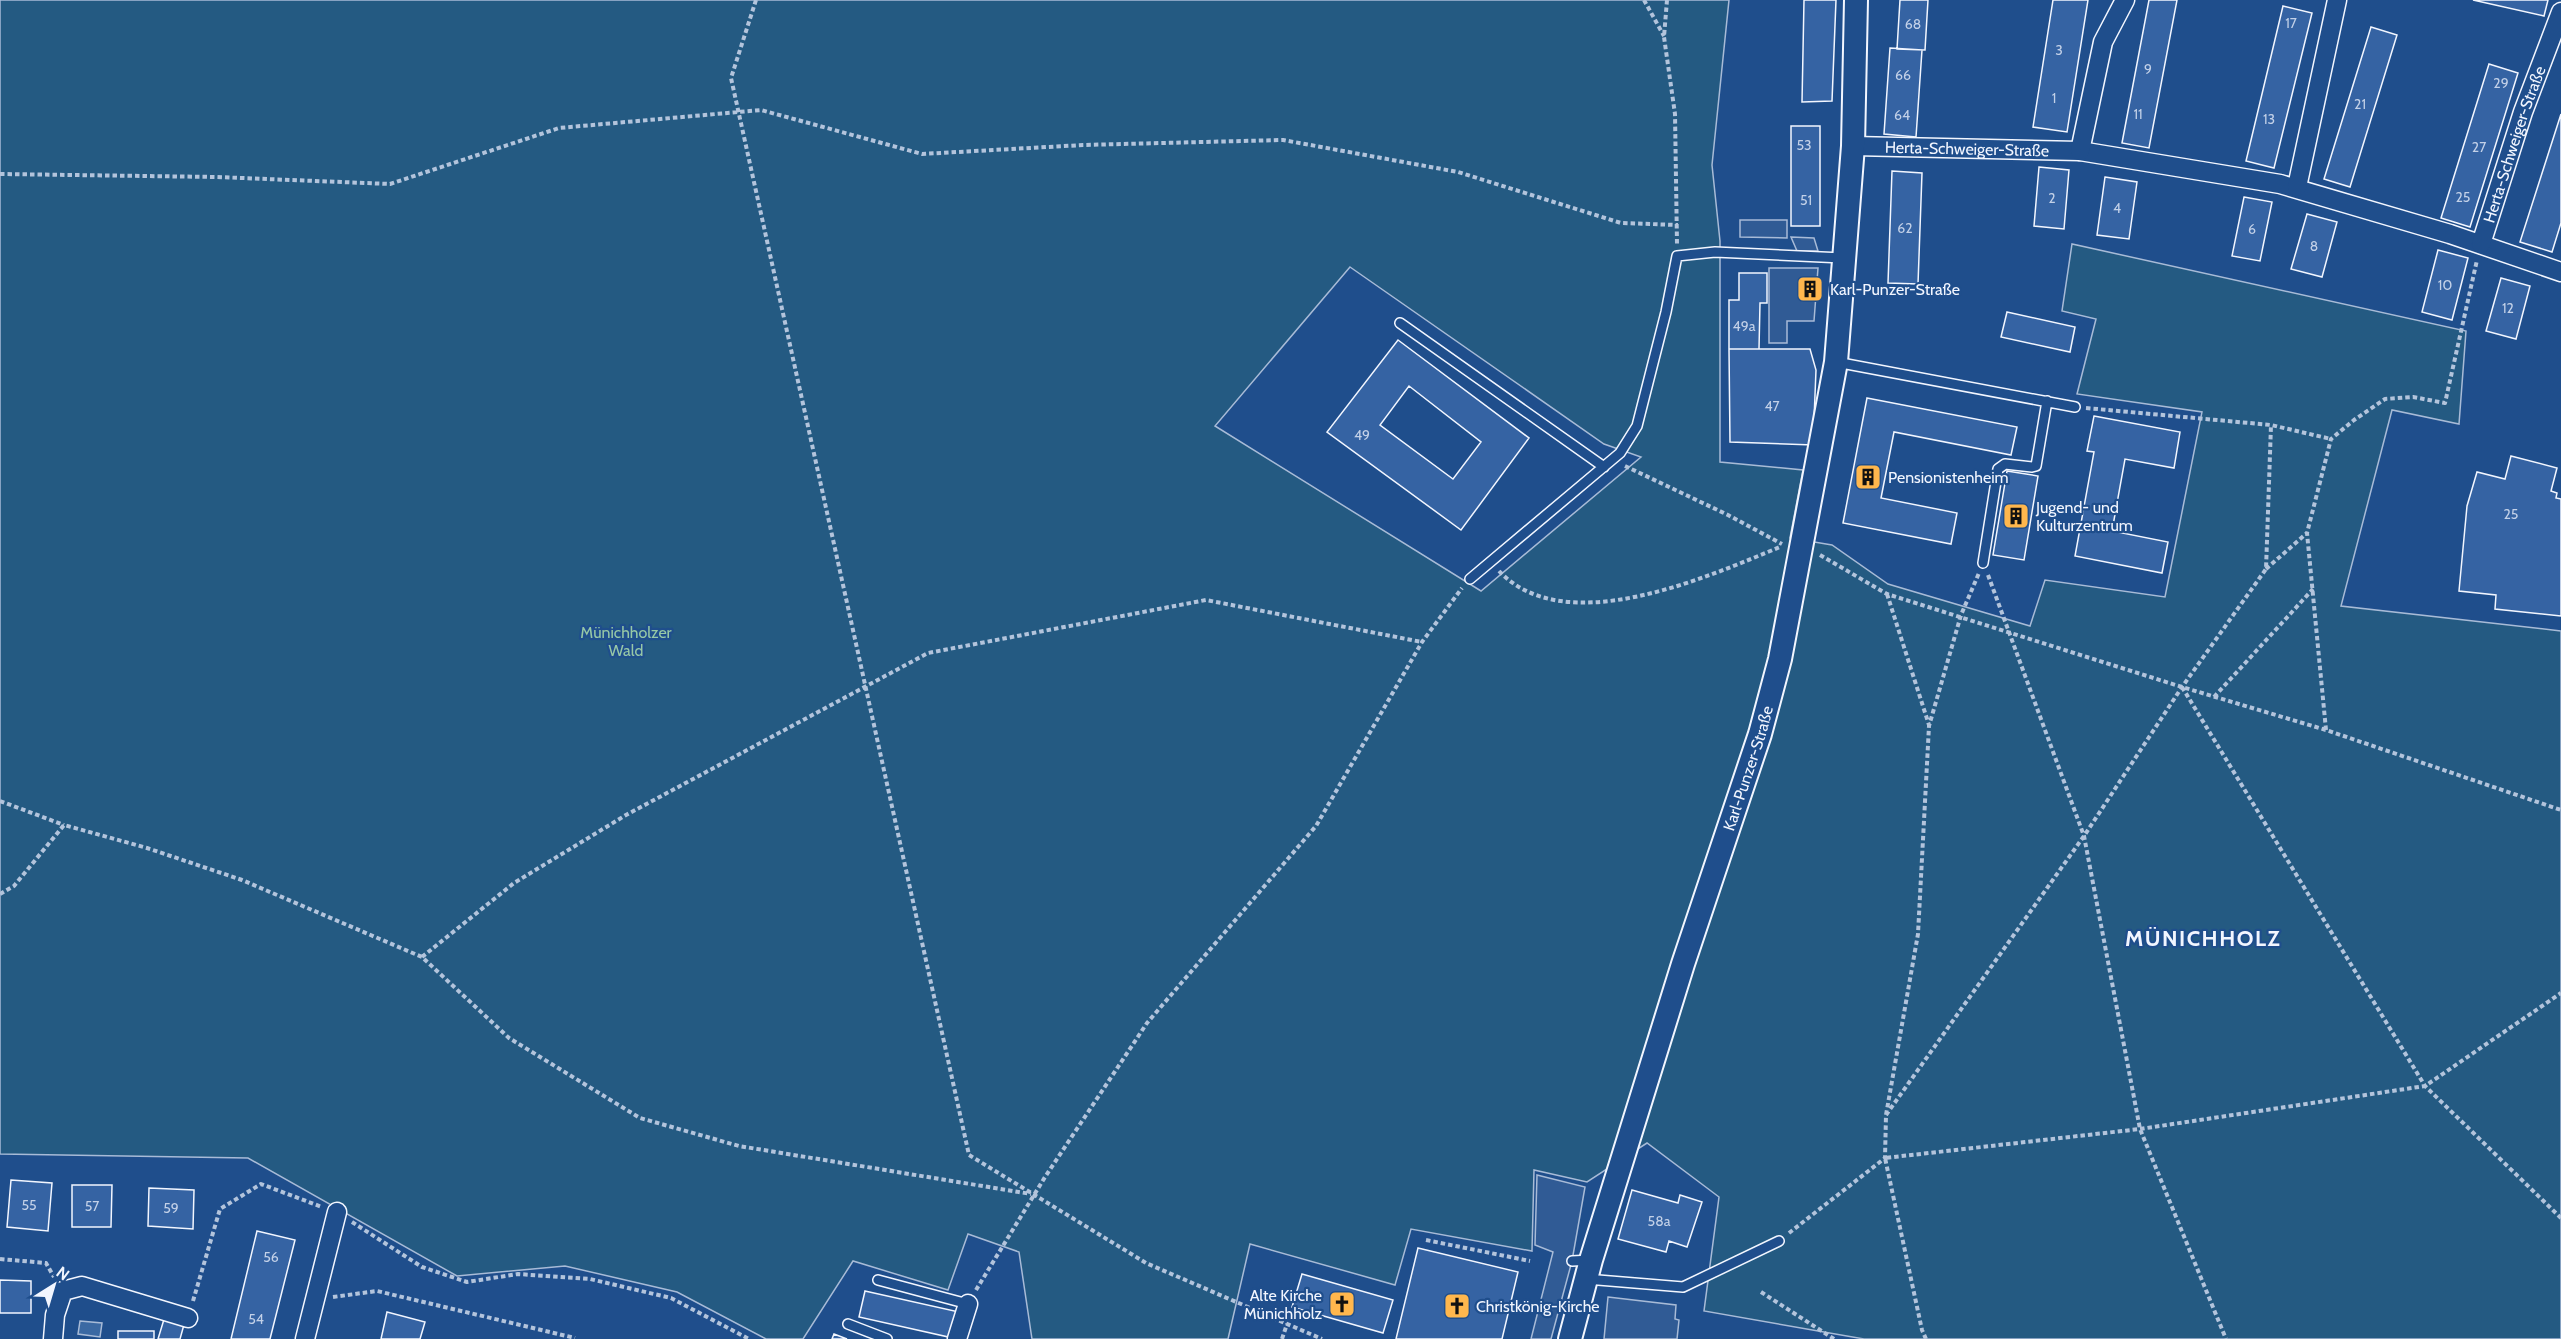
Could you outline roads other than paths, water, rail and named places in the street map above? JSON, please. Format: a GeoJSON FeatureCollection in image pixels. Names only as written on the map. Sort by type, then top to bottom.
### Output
{"type":"FeatureCollection","features":[{"type":"Feature","properties":{"kind":"street","name":"Karl-Punzer-Straße"},"geometry":{"type":"LineString","coordinates":[[1570,1339],[1583,1267],[1760,734],[1780,659],[1836,362],[1853,146],[1856,0]]}},
{"type":"Feature","properties":{"kind":"street"},"geometry":{"type":"LineString","coordinates":[[2080,151],[2103,42],[2125,0]]}},
{"type":"Feature","properties":{"kind":"street"},"geometry":{"type":"LineString","coordinates":[[2296,187],[2337,0]]}},
{"type":"Feature","properties":{"kind":"street","name":"Herta-Schweiger-Straße"},"geometry":{"type":"LineString","coordinates":[[2481,244],[2523,112],[2561,12]]}},
{"type":"Feature","properties":{"kind":"street","name":"Herta-Schweiger-Straße"},"geometry":{"type":"LineString","coordinates":[[1853,146],[2080,151],[2296,187],[2481,244],[2561,272]]}},
{"type":"Feature","properties":{"kind":"street"},"geometry":{"type":"LineString","coordinates":[[305,1339],[337,1212]]}},
{"type":"Feature","properties":{"kind":"street"},"geometry":{"type":"LineString","coordinates":[[53,1339],[55,1316],[63,1291],[82,1286],[188,1318]]}},
{"type":"Feature","properties":{"kind":"street"},"geometry":{"type":"LineString","coordinates":[[957,1339],[968,1304]]}},
{"type":"Feature","properties":{"kind":"lane"},"geometry":{"type":"LineString","coordinates":[[1470,579],[1613,460],[1637,426],[1666,312],[1677,256],[1715,252],[1845,258]]}},
{"type":"Feature","properties":{"kind":"lane"},"geometry":{"type":"LineString","coordinates":[[1400,323],[1604,467]]}},
{"type":"Feature","properties":{"kind":"lane"},"geometry":{"type":"LineString","coordinates":[[1836,362],[2075,407]]}},
{"type":"Feature","properties":{"kind":"lane"},"geometry":{"type":"LineString","coordinates":[[1983,563],[1998,469],[2005,464],[2036,466],[2047,401]]}},
{"type":"Feature","properties":{"kind":"lane"},"geometry":{"type":"LineString","coordinates":[[1583,1267],[1683,1287],[1779,1241]]}},
{"type":"Feature","properties":{"kind":"lane"},"geometry":{"type":"LineString","coordinates":[[878,1280],[968,1304]]}},
{"type":"Feature","properties":{"kind":"lane"},"geometry":{"type":"LineString","coordinates":[[848,1324],[887,1339]]}},
{"type":"Feature","properties":{"kind":"place","name":"Karl-Punzer-Straße"},"geometry":{"type":"Point","coordinates":[1810,289]}},
{"type":"Feature","properties":{"kind":"place","name":"Pensionistenheim"},"geometry":{"type":"Point","coordinates":[1868,477]}},
{"type":"Feature","properties":{"kind":"place","name":"Jugend- und Kulturzentrum"},"geometry":{"type":"Point","coordinates":[2016,516]}},
{"type":"Feature","properties":{"kind":"place","name":"Alte Kirche Münichholz"},"geometry":{"type":"Point","coordinates":[1342,1304]}},
{"type":"Feature","properties":{"kind":"place","name":"Christkönig-Kirche"},"geometry":{"type":"Point","coordinates":[1457,1306]}},
{"type":"Feature","properties":{"kind":"district","name":"MÜNICHHOLZ"},"geometry":{"type":"Point","coordinates":[2203,938]}},
{"type":"Feature","properties":{"kind":"park label","name":"Münichholzer Wald"},"geometry":{"type":"Point","coordinates":[626,641]}}]}
